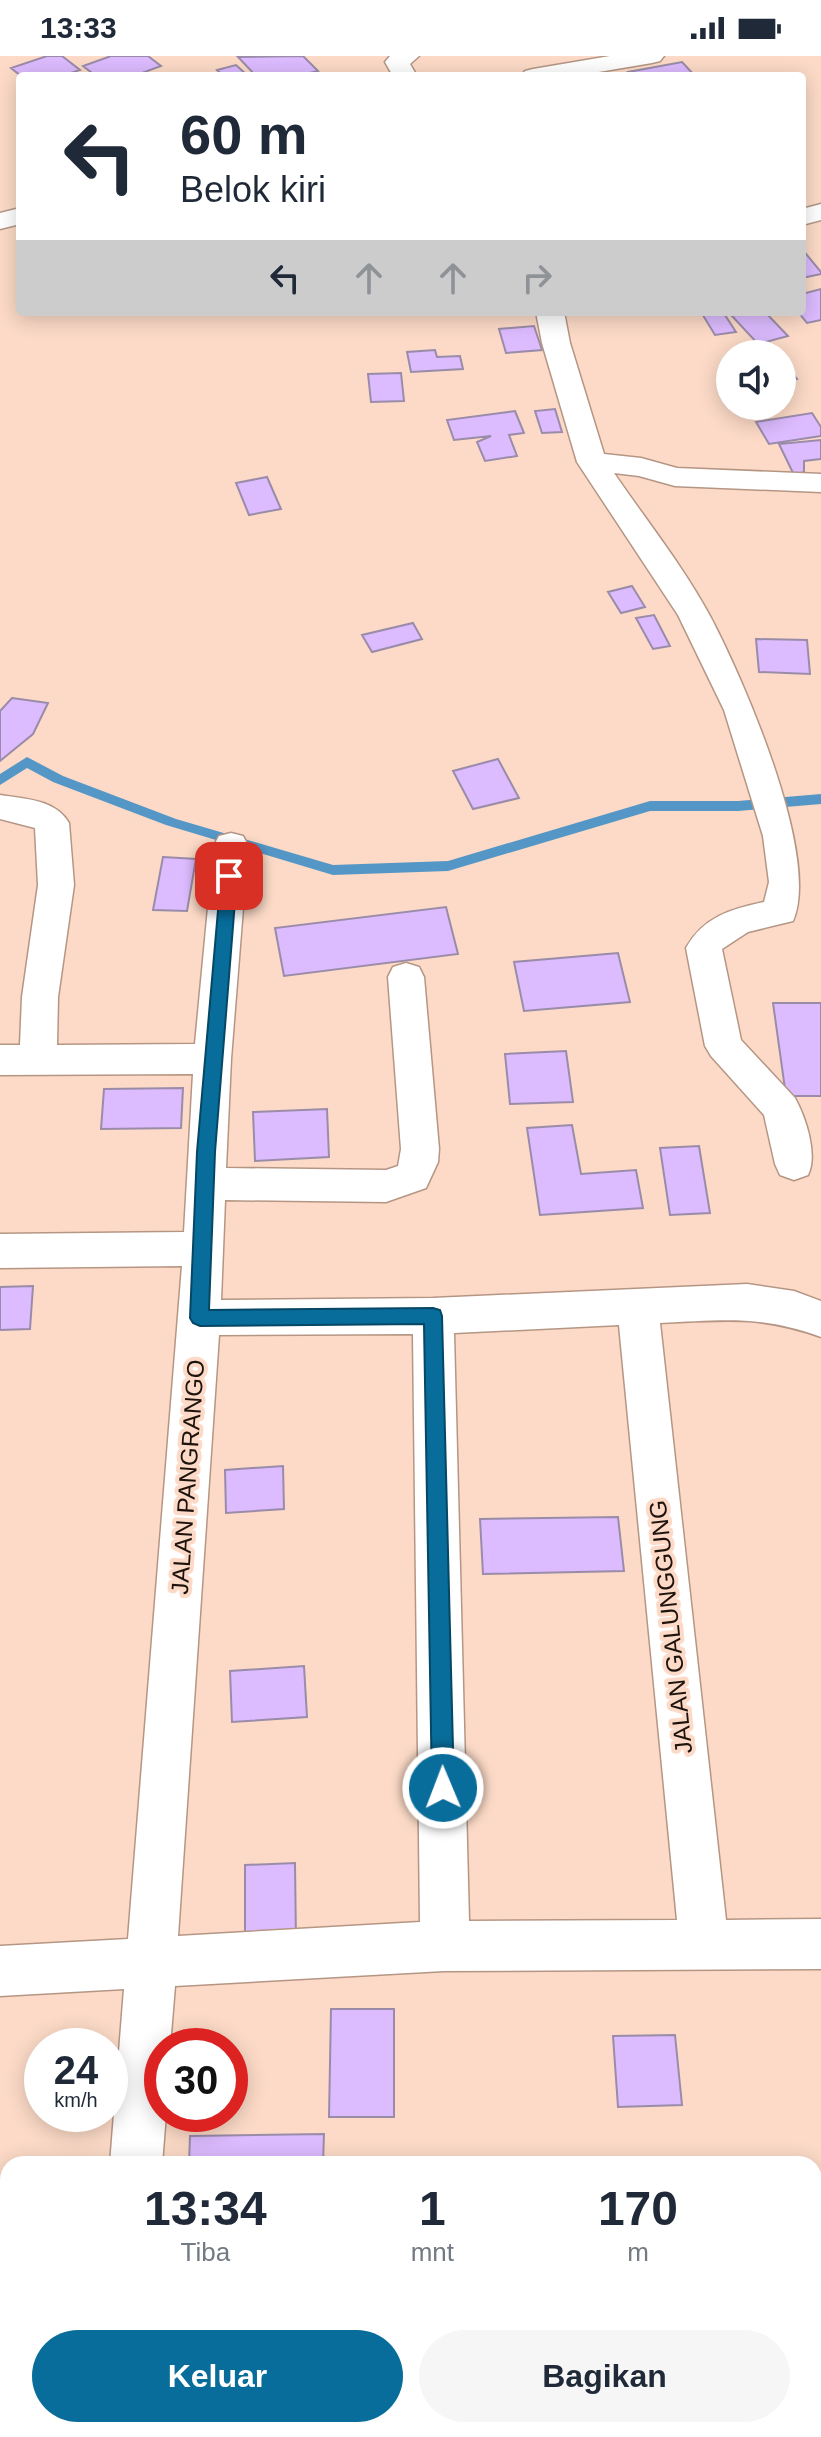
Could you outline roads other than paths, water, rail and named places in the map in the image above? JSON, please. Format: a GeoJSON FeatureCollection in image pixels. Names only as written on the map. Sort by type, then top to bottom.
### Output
{"type":"FeatureCollection","features":[{"type":"Feature","properties":{"kind":"street"},"geometry":{"type":"LineString","coordinates":[[403,72],[397,62],[407,56]]}},
{"type":"Feature","properties":{"kind":"street"},"geometry":{"type":"LineString","coordinates":[[557,72],[652,56]]}},
{"type":"Feature","properties":{"kind":"street"},"geometry":{"type":"LineString","coordinates":[[551,316],[592,462],[693,614],[740,710],[780,836],[786,882],[780,912],[731,923],[712,934],[704,948],[724,1046],[782,1109],[794,1164]]}},
{"type":"Feature","properties":{"kind":"street"},"geometry":{"type":"LineString","coordinates":[[592,462],[641,467],[675,477],[821,483]]}},
{"type":"Feature","properties":{"kind":"street"},"geometry":{"type":"LineString","coordinates":[[0,807],[40,814],[52,823],[54,835],[56,885],[40,997],[38,1060]]}},
{"type":"Feature","properties":{"kind":"street","name":"JALAN PANGRANGO"},"geometry":{"type":"LineString","coordinates":[[137,2156],[200,1318],[212,1059],[231,845]]}},
{"type":"Feature","properties":{"kind":"street"},"geometry":{"type":"LineString","coordinates":[[204,1184],[386,1186],[412,1177],[417,1171],[420,1149],[406,977]]}},
{"type":"Feature","properties":{"kind":"street"},"geometry":{"type":"LineString","coordinates":[[0,1060],[212,1059]]}},
{"type":"Feature","properties":{"kind":"street"},"geometry":{"type":"LineString","coordinates":[[0,1251],[202,1249]]}},
{"type":"Feature","properties":{"kind":"street"},"geometry":{"type":"LineString","coordinates":[[200,1318],[433,1316],[759,1302],[794,1308],[821,1319]]}},
{"type":"Feature","properties":{"kind":"street","name":"JALAN GALUNGGUNG"},"geometry":{"type":"LineString","coordinates":[[638,1306],[704,1947]]}},
{"type":"Feature","properties":{"kind":"street"},"geometry":{"type":"LineString","coordinates":[[433,1316],[446,1914],[440,1947]]}},
{"type":"Feature","properties":{"kind":"street"},"geometry":{"type":"LineString","coordinates":[[0,1971],[440,1947],[633,1943],[704,1947],[821,1944]]}},
{"type":"Feature","properties":{"kind":"waterway"},"geometry":{"type":"LineString","coordinates":[[0,780],[27,762],[58,779],[171,822],[333,870],[448,866],[650,806],[738,806],[821,799]]}}]}
